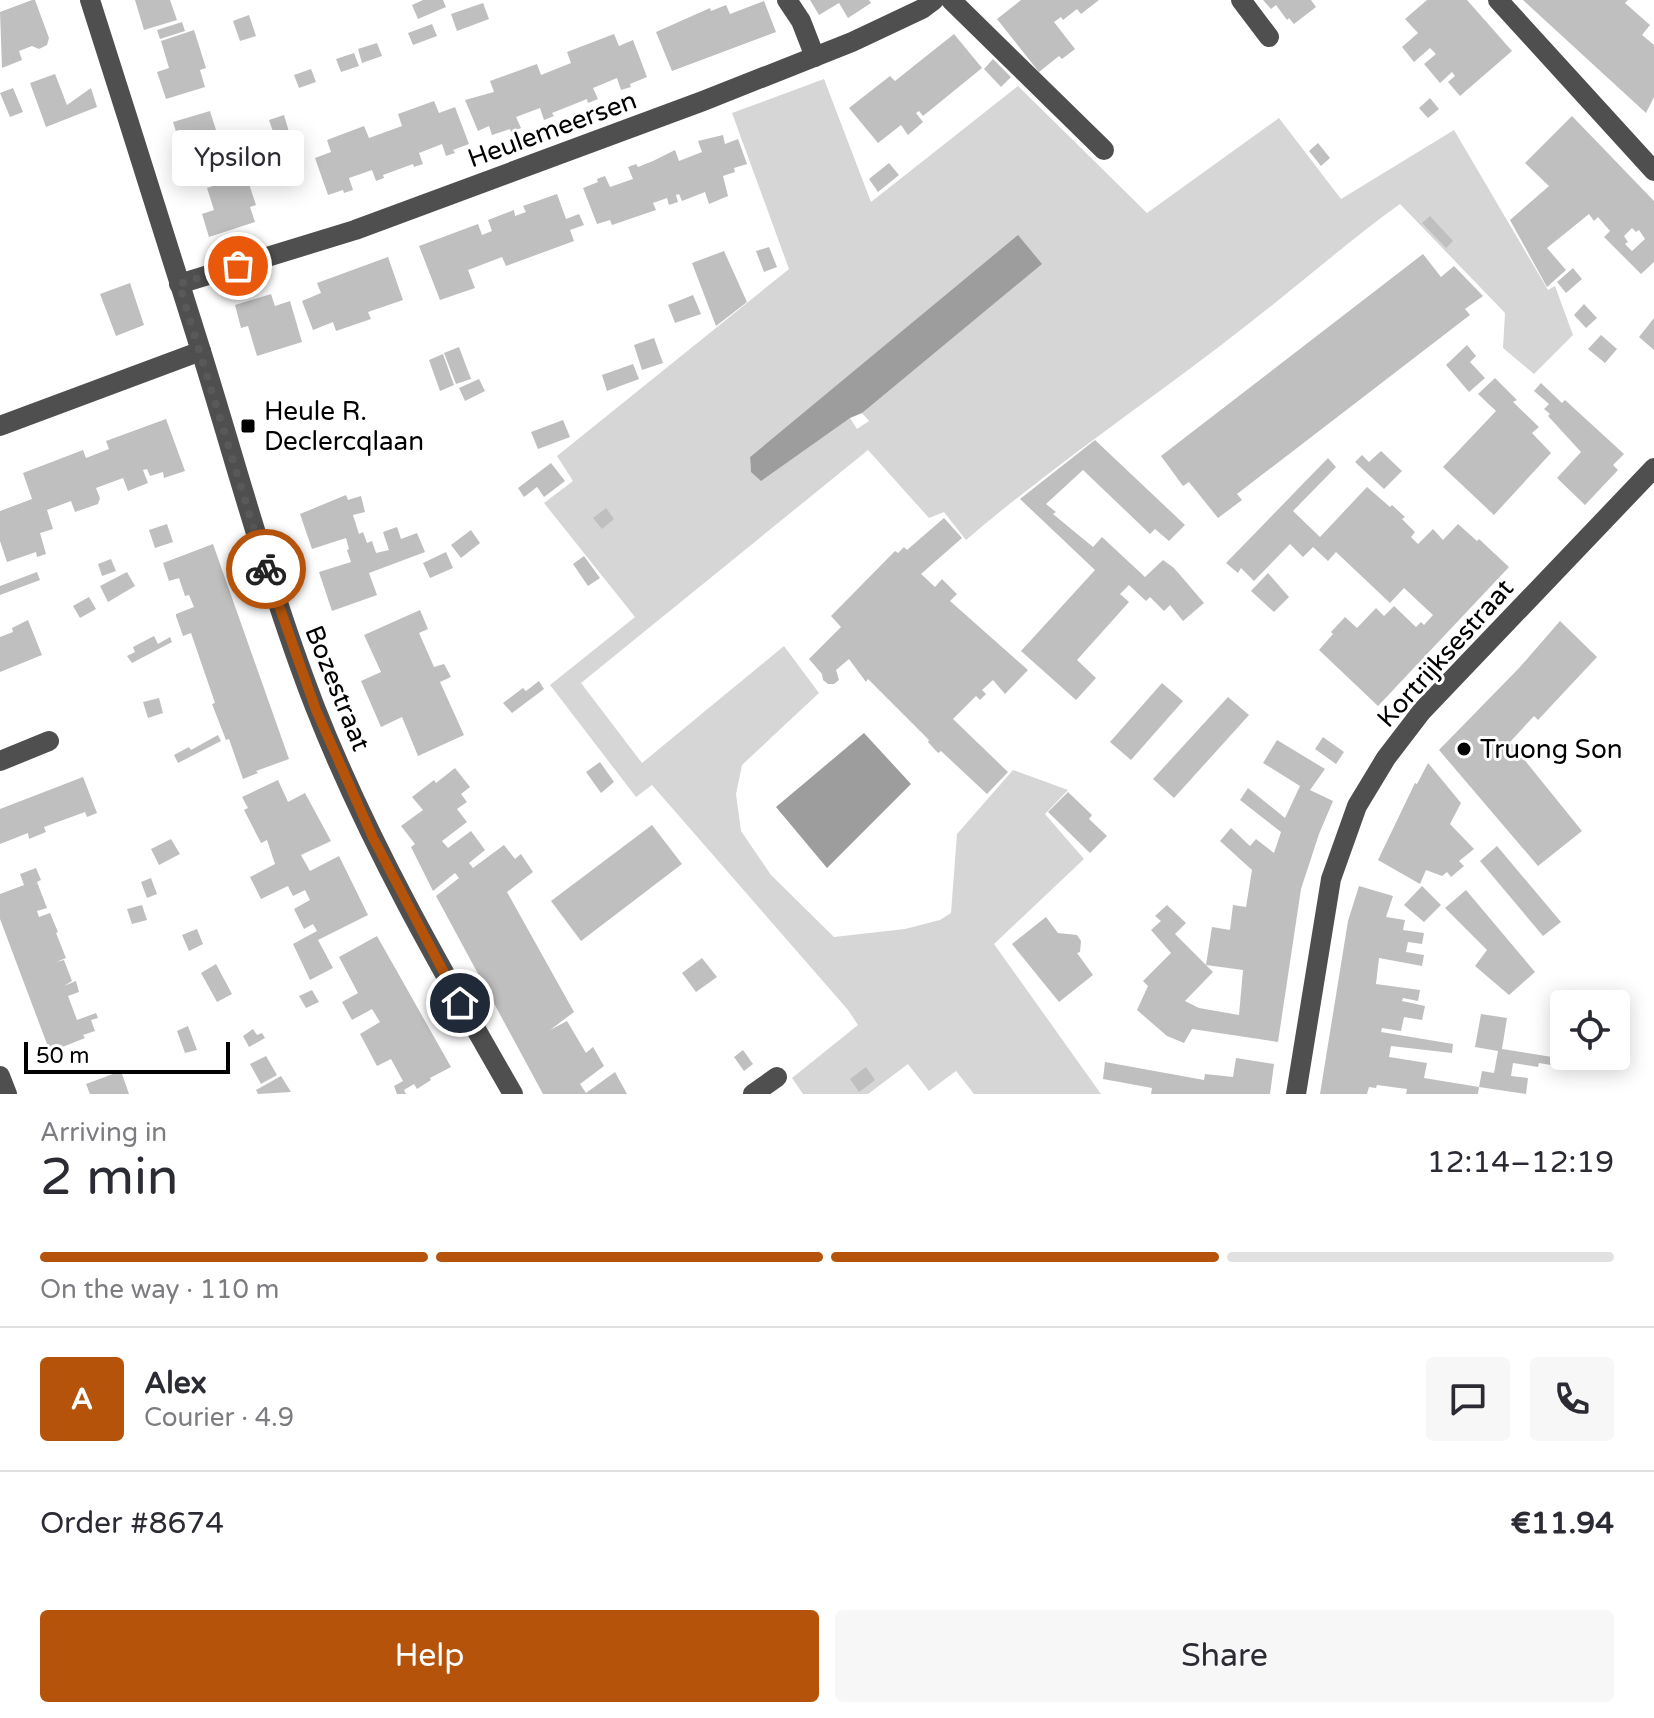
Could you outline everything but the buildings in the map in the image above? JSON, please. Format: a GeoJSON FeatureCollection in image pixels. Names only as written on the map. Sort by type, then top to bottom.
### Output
{"type":"FeatureCollection","features":[{"type":"Feature","properties":{"kind":"street","name":"Bozestraat"},"geometry":{"type":"LineString","coordinates":[[90,0],[262,555],[316,710],[373,838],[460,1003],[513,1094]]}},
{"type":"Feature","properties":{"kind":"street"},"geometry":{"type":"LineString","coordinates":[[787,0],[801,21],[815,57]]}},
{"type":"Feature","properties":{"kind":"street","name":"Heulemeersen"},"geometry":{"type":"LineString","coordinates":[[179,284],[355,230],[815,57],[922,9],[934,0]]}},
{"type":"Feature","properties":{"kind":"street"},"geometry":{"type":"LineString","coordinates":[[951,0],[1104,150]]}},
{"type":"Feature","properties":{"kind":"street"},"geometry":{"type":"LineString","coordinates":[[1241,0],[1269,37]]}},
{"type":"Feature","properties":{"kind":"street"},"geometry":{"type":"LineString","coordinates":[[1498,0],[1654,171]]}},
{"type":"Feature","properties":{"kind":"street"},"geometry":{"type":"LineString","coordinates":[[0,426],[201,351]]}},
{"type":"Feature","properties":{"kind":"street","name":"Kortrijksestraat"},"geometry":{"type":"LineString","coordinates":[[1296,1094],[1331,879],[1357,806],[1386,758],[1422,711],[1654,468]]}},
{"type":"Feature","properties":{"kind":"street"},"geometry":{"type":"LineString","coordinates":[[0,761],[49,741]]}},
{"type":"Feature","properties":{"kind":"street"},"geometry":{"type":"LineString","coordinates":[[0,1076],[7,1094]]}},
{"type":"Feature","properties":{"kind":"street"},"geometry":{"type":"LineString","coordinates":[[753,1094],[777,1077]]}},
{"type":"Feature","properties":{"kind":"shaded area"},"geometry":{"type":"Polygon","coordinates":[[[824,79],[871,202],[1018,86],[1147,213],[1279,118],[1341,199],[1454,130],[1548,290],[1555,286],[1573,335],[1534,374],[1503,348],[1505,313],[1400,204],[966,540],[944,512],[929,518],[868,450],[581,683],[642,763],[784,646],[819,693],[742,765],[736,794],[741,831],[771,875],[834,937],[905,929],[940,920],[951,913],[957,834],[1013,770],[1068,790],[1045,814],[1084,859],[994,944],[1101,1094],[974,1094],[956,1071],[929,1091],[908,1064],[868,1094],[803,1094],[792,1078],[858,1025],[652,785],[636,797],[550,685],[635,617],[544,503],[573,481],[557,456],[789,269],[732,113],[824,79]],[[1018,236],[750,457],[751,472],[850,418],[857,429],[869,421],[862,413],[1018,236]]]}},
{"type":"Feature","properties":{"kind":"shaded area"},"geometry":{"type":"Polygon","coordinates":[[[1018,235],[1042,264],[862,413],[850,418],[761,481],[751,472],[750,457],[1018,235]]]}},
{"type":"Feature","properties":{"kind":"shaded area"},"geometry":{"type":"Polygon","coordinates":[[[864,733],[911,784],[827,868],[776,807],[864,733]]]}},
{"type":"Feature","properties":{"kind":"way so far"},"geometry":{"type":"LineString","coordinates":[[238,266],[179,284],[266,569]]}},
{"type":"Feature","properties":{"kind":"place","name":"Ypsilon"},"geometry":{"type":"Point","coordinates":[238,266]}},
{"type":"Feature","properties":{"kind":"place","name":"Heule R. Declercqlaan"},"geometry":{"type":"Point","coordinates":[248,426]}},
{"type":"Feature","properties":{"kind":"place","name":"Truong Son"},"geometry":{"type":"Point","coordinates":[1464,749]}},
{"type":"Feature","properties":{"kind":"route"},"geometry":{"type":"LineString","coordinates":[[266,569],[316,710],[373,838],[460,1003]]}}]}
